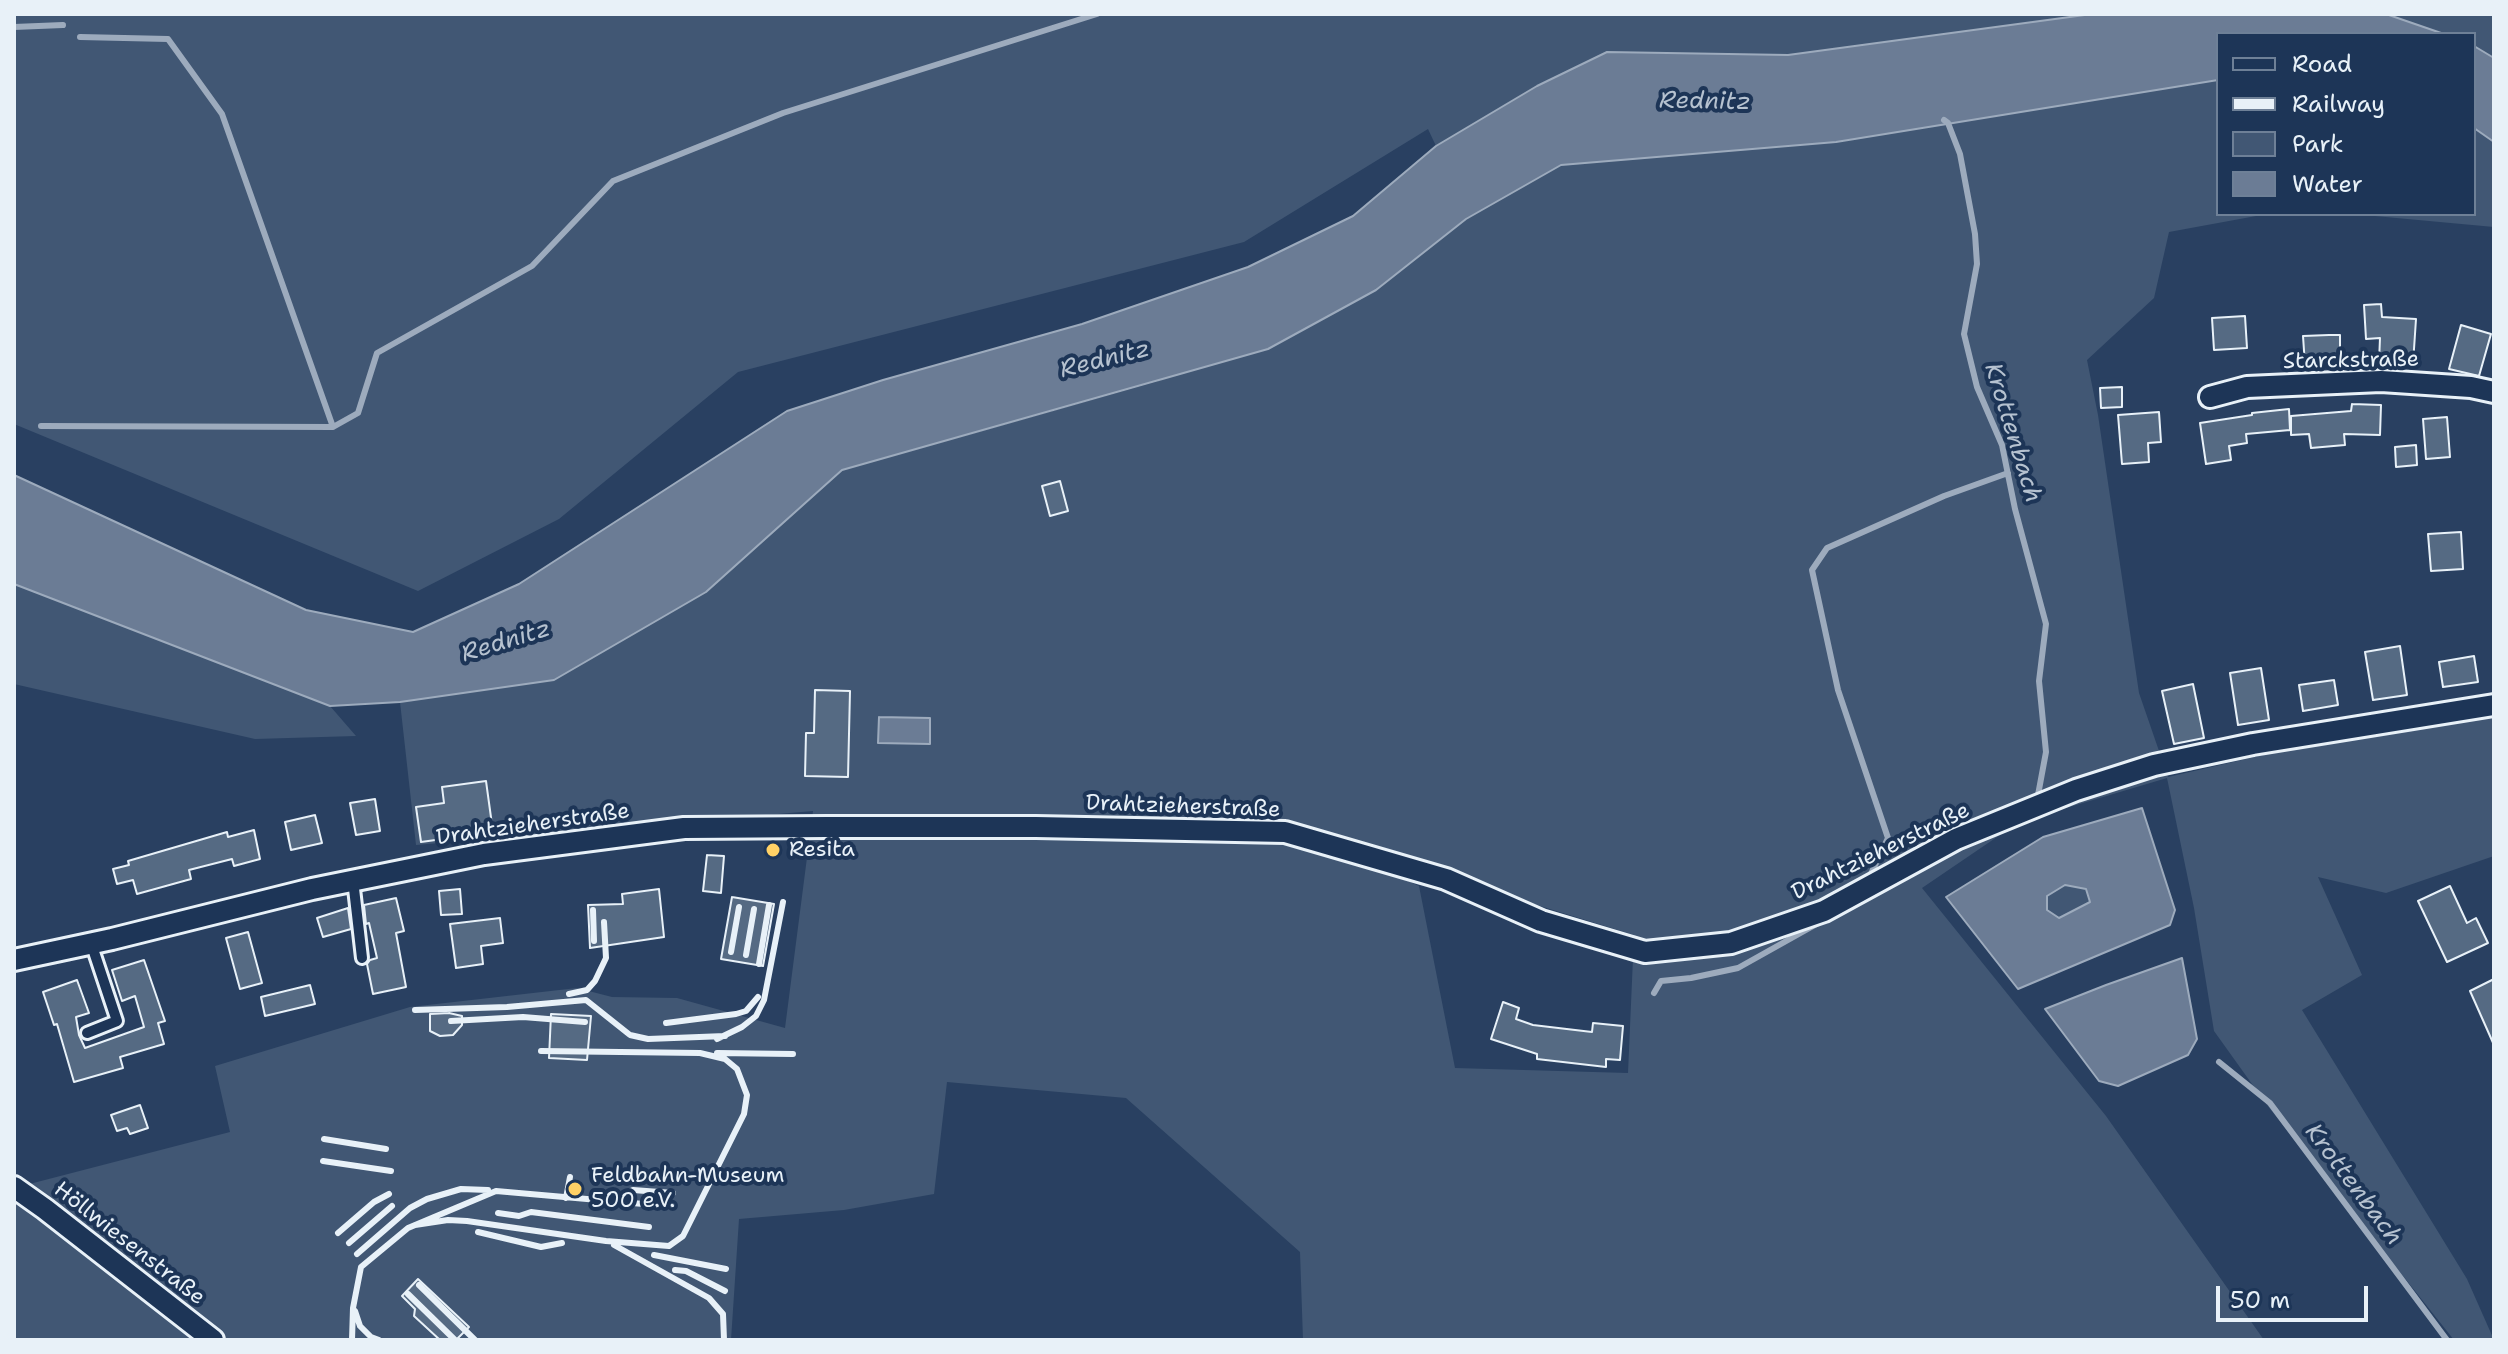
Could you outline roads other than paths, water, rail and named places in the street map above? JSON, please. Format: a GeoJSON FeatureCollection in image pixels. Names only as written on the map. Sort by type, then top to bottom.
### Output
{"type":"FeatureCollection","features":[{"type":"Feature","properties":{"kind":"street","name":"Starckstraße"},"geometry":{"type":"LineString","coordinates":[[2210,397],[2247,387],[2381,381],[2471,387],[2494,392]]}},
{"type":"Feature","properties":{"kind":"street","name":"Drahtzieherstraße"},"geometry":{"type":"LineString","coordinates":[[14,960],[353,880],[484,854],[684,828],[1036,827],[1285,832],[1446,879],[1541,921],[1645,952],[1731,943],[1824,911],[1956,839],[2076,790],[2154,765],[2253,744],[2494,705]]}},
{"type":"Feature","properties":{"kind":"street","name":"Höllwiesenstraße"},"geometry":{"type":"LineString","coordinates":[[14,1187],[213,1340]]}},
{"type":"Feature","properties":{"kind":"lane"},"geometry":{"type":"LineString","coordinates":[[353,880],[362,958]]}},
{"type":"Feature","properties":{"kind":"lane"},"geometry":{"type":"LineString","coordinates":[[87,1033],[117,1021],[91,943]]}},
{"type":"Feature","properties":{"kind":"water","name":"Rednitz"},"geometry":{"type":"Polygon","coordinates":[[[2092,14],[2386,14],[2438,32],[2216,32],[2216,80],[1836,142],[1561,165],[1466,219],[1376,290],[1268,349],[842,470],[706,592],[554,680],[400,702],[330,706],[14,584],[14,475],[306,610],[413,632],[519,584],[787,411],[883,380],[1082,324],[1248,267],[1353,216],[1436,146],[1537,86],[1607,52],[1788,55],[2092,14]]]}},
{"type":"Feature","properties":{"kind":"water"},"geometry":{"type":"Polygon","coordinates":[[[2476,47],[2494,58],[2494,142],[2476,129],[2476,47]]]}},
{"type":"Feature","properties":{"kind":"water"},"geometry":{"type":"Polygon","coordinates":[[[879,717],[930,718],[930,744],[878,743],[879,717]]]}},
{"type":"Feature","properties":{"kind":"water"},"geometry":{"type":"Polygon","coordinates":[[[2142,808],[2175,910],[2170,925],[2018,989],[1946,897],[2043,837],[2142,808]],[[2065,885],[2047,896],[2047,910],[2059,918],[2090,902],[2086,889],[2065,885]]]}},
{"type":"Feature","properties":{"kind":"water"},"geometry":{"type":"Polygon","coordinates":[[[2182,958],[2197,1039],[2188,1055],[2118,1086],[2099,1081],[2045,1009],[2182,958]]]}},
{"type":"Feature","properties":{"kind":"waterway"},"geometry":{"type":"LineString","coordinates":[[41,426],[333,427],[358,413],[377,353],[532,266],[613,181],[783,113],[1097,14]]}},
{"type":"Feature","properties":{"kind":"waterway"},"geometry":{"type":"LineString","coordinates":[[14,27],[63,25]]}},
{"type":"Feature","properties":{"kind":"waterway"},"geometry":{"type":"LineString","coordinates":[[80,37],[168,39],[222,114],[333,427]]}},
{"type":"Feature","properties":{"kind":"waterway","name":"Krottenbach"},"geometry":{"type":"LineString","coordinates":[[1944,120],[1960,154],[1975,234],[1977,264],[1964,334],[1977,387],[2002,445],[2015,509],[2046,624],[2039,681],[2046,752],[2038,795]]}},
{"type":"Feature","properties":{"kind":"waterway"},"geometry":{"type":"LineString","coordinates":[[1868,880],[1888,838],[1838,690],[1812,570],[1827,548],[1944,496],[2008,473]]}},
{"type":"Feature","properties":{"kind":"waterway"},"geometry":{"type":"LineString","coordinates":[[1654,993],[1661,981],[1738,968],[1822,921]]}},
{"type":"Feature","properties":{"kind":"waterway","name":"Krottenbach"},"geometry":{"type":"LineString","coordinates":[[2219,1062],[2270,1103],[2447,1340]]}},
{"type":"Feature","properties":{"kind":"railway"},"geometry":{"type":"LineString","coordinates":[[717,1039],[756,1016],[764,1000],[783,902]]}},
{"type":"Feature","properties":{"kind":"railway"},"geometry":{"type":"LineString","coordinates":[[759,964],[769,905]]}},
{"type":"Feature","properties":{"kind":"railway"},"geometry":{"type":"LineString","coordinates":[[731,952],[739,907]]}},
{"type":"Feature","properties":{"kind":"railway"},"geometry":{"type":"LineString","coordinates":[[746,955],[754,909]]}},
{"type":"Feature","properties":{"kind":"railway"},"geometry":{"type":"LineString","coordinates":[[593,910],[594,941]]}},
{"type":"Feature","properties":{"kind":"railway"},"geometry":{"type":"LineString","coordinates":[[569,994],[587,990],[595,981],[606,958],[604,922]]}},
{"type":"Feature","properties":{"kind":"railway"},"geometry":{"type":"LineString","coordinates":[[666,1023],[736,1014],[746,1011],[758,997]]}},
{"type":"Feature","properties":{"kind":"railway"},"geometry":{"type":"LineString","coordinates":[[415,1010],[586,1000],[630,1035],[648,1039],[725,1036]]}},
{"type":"Feature","properties":{"kind":"railway"},"geometry":{"type":"LineString","coordinates":[[451,1021],[523,1017],[585,1022]]}},
{"type":"Feature","properties":{"kind":"railway"},"geometry":{"type":"LineString","coordinates":[[415,1225],[448,1220],[467,1221],[606,1241],[669,1246],[683,1236],[744,1114],[747,1095],[737,1069],[725,1059],[700,1053],[541,1051]]}},
{"type":"Feature","properties":{"kind":"railway"},"geometry":{"type":"LineString","coordinates":[[717,1053],[793,1054]]}},
{"type":"Feature","properties":{"kind":"railway"},"geometry":{"type":"LineString","coordinates":[[324,1139],[386,1149]]}},
{"type":"Feature","properties":{"kind":"railway"},"geometry":{"type":"LineString","coordinates":[[323,1161],[391,1171]]}},
{"type":"Feature","properties":{"kind":"railway"},"geometry":{"type":"LineString","coordinates":[[566,1198],[570,1177]]}},
{"type":"Feature","properties":{"kind":"railway"},"geometry":{"type":"LineString","coordinates":[[357,1254],[410,1208],[427,1199],[461,1189],[488,1190]]}},
{"type":"Feature","properties":{"kind":"railway"},"geometry":{"type":"LineString","coordinates":[[613,1199],[633,1190],[673,1193]]}},
{"type":"Feature","properties":{"kind":"railway"},"geometry":{"type":"LineString","coordinates":[[352,1340],[353,1308],[361,1267],[408,1228],[496,1191],[655,1205]]}},
{"type":"Feature","properties":{"kind":"railway"},"geometry":{"type":"LineString","coordinates":[[338,1233],[374,1202],[389,1194]]}},
{"type":"Feature","properties":{"kind":"railway"},"geometry":{"type":"LineString","coordinates":[[349,1243],[392,1206]]}},
{"type":"Feature","properties":{"kind":"railway"},"geometry":{"type":"LineString","coordinates":[[498,1213],[519,1216],[531,1212],[649,1227]]}},
{"type":"Feature","properties":{"kind":"railway"},"geometry":{"type":"LineString","coordinates":[[478,1232],[541,1247],[562,1243]]}},
{"type":"Feature","properties":{"kind":"railway"},"geometry":{"type":"LineString","coordinates":[[614,1245],[709,1298],[723,1314],[724,1340]]}},
{"type":"Feature","properties":{"kind":"railway"},"geometry":{"type":"LineString","coordinates":[[654,1255],[726,1269]]}},
{"type":"Feature","properties":{"kind":"railway"},"geometry":{"type":"LineString","coordinates":[[675,1270],[686,1271],[725,1291]]}},
{"type":"Feature","properties":{"kind":"railway"},"geometry":{"type":"LineString","coordinates":[[419,1285],[475,1340]]}},
{"type":"Feature","properties":{"kind":"railway"},"geometry":{"type":"LineString","coordinates":[[408,1294],[455,1340]]}},
{"type":"Feature","properties":{"kind":"railway"},"geometry":{"type":"LineString","coordinates":[[355,1311],[360,1326],[379,1340]]}},
{"type":"Feature","properties":{"kind":"place","name":"Resita"},"geometry":{"type":"Point","coordinates":[773,850]}},
{"type":"Feature","properties":{"kind":"place","name":"Feldbahn-Museum 500 e.V."},"geometry":{"type":"Point","coordinates":[575,1189]}}]}
